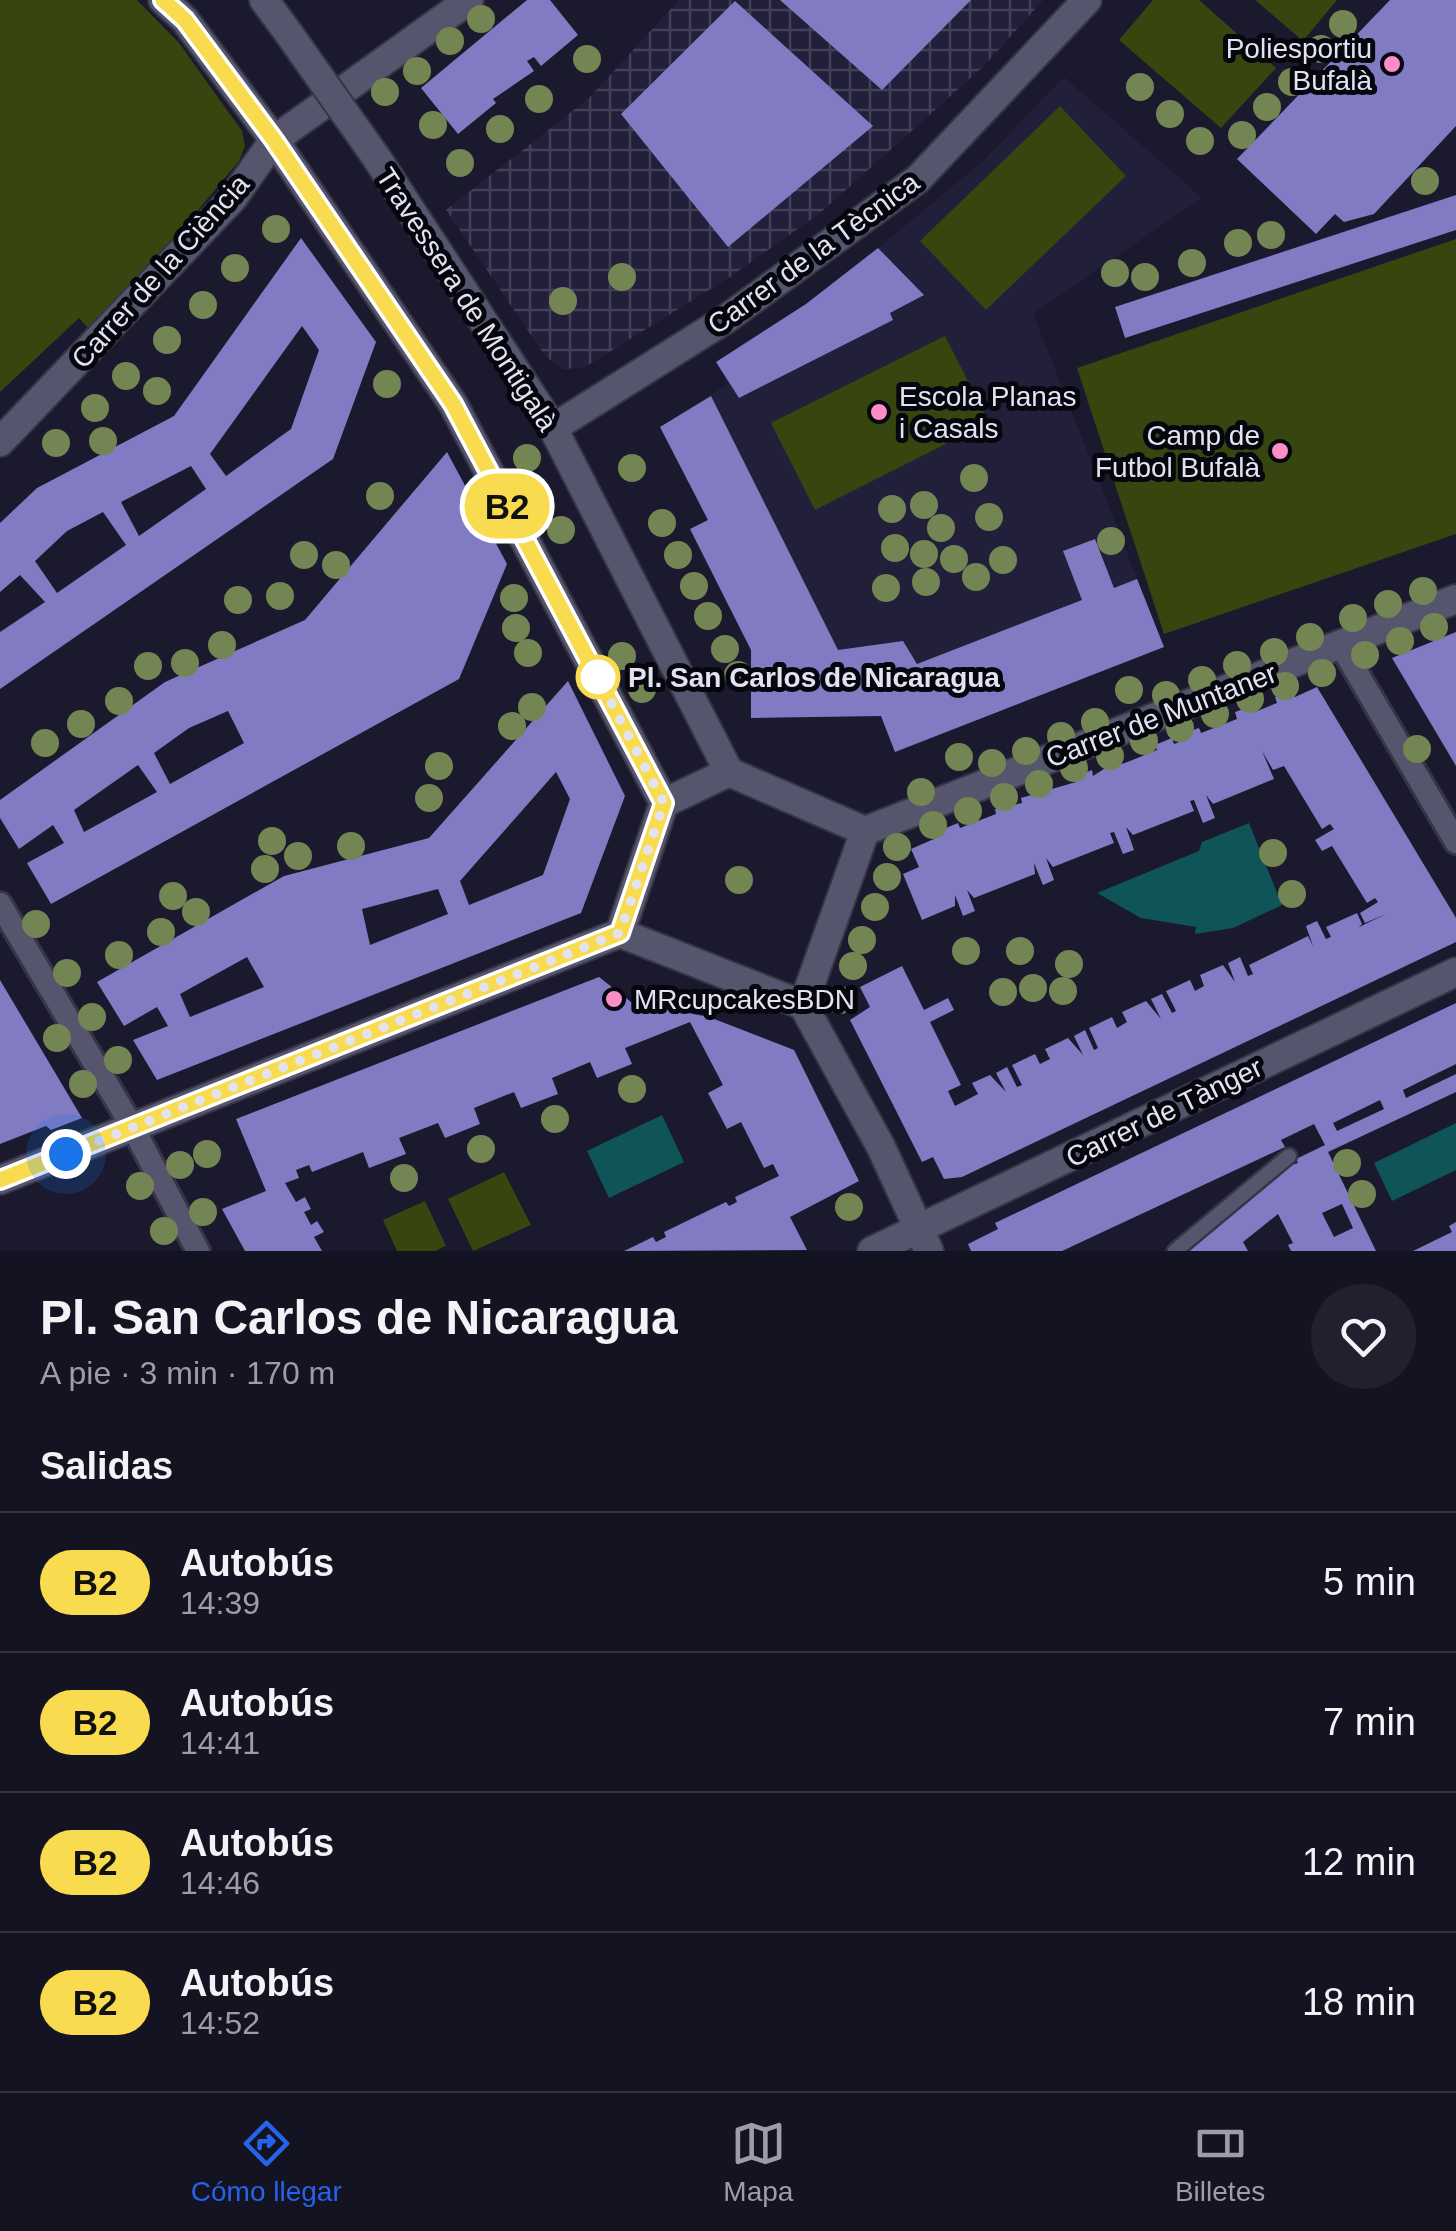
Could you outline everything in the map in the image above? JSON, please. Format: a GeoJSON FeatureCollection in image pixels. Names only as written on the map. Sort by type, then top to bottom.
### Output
{"type":"FeatureCollection","features":[{"type":"Feature","properties":{"kind":"street"},"geometry":{"type":"LineString","coordinates":[[163,0],[185,20],[274,140],[453,404],[664,803]]}},
{"type":"Feature","properties":{"kind":"street","name":"Travessera de Montigalà"},"geometry":{"type":"LineString","coordinates":[[264,0],[376,157],[553,428],[729,772]]}},
{"type":"Feature","properties":{"kind":"street","name":"Carrer de la Ciència"},"geometry":{"type":"LineString","coordinates":[[0,442],[232,198],[274,140],[469,0]]}},
{"type":"Feature","properties":{"kind":"street","name":"Carrer de la Tècnica"},"geometry":{"type":"LineString","coordinates":[[553,428],[726,319],[918,179],[1088,0]]}},
{"type":"Feature","properties":{"kind":"street","name":"Carrer de Muntaner"},"geometry":{"type":"LineString","coordinates":[[866,831],[1456,600]]}},
{"type":"Feature","properties":{"kind":"street"},"geometry":{"type":"LineString","coordinates":[[1340,644],[1456,842]]}},
{"type":"Feature","properties":{"kind":"street"},"geometry":{"type":"LineString","coordinates":[[620,933],[664,803],[729,772],[866,831],[802,1004]]}},
{"type":"Feature","properties":{"kind":"street"},"geometry":{"type":"LineString","coordinates":[[0,904],[133,1128],[198,1251]]}},
{"type":"Feature","properties":{"kind":"street"},"geometry":{"type":"LineString","coordinates":[[0,1180],[620,933],[802,1004],[881,1147],[923,1240]]}},
{"type":"Feature","properties":{"kind":"street","name":"Carrer de Tànger"},"geometry":{"type":"LineString","coordinates":[[872,1251],[923,1240],[1456,972]]}},
{"type":"Feature","properties":{"kind":"lane"},"geometry":{"type":"LineString","coordinates":[[1175,1251],[1289,1156]]}},
{"type":"Feature","properties":{"kind":"shaded area"},"geometry":{"type":"Polygon","coordinates":[[[0,0],[137,0],[179,43],[242,131],[245,146],[239,161],[164,251],[89,329],[79,318],[0,392],[0,0]]]}},
{"type":"Feature","properties":{"kind":"shaded area"},"geometry":{"type":"Polygon","coordinates":[[[679,0],[1043,0],[984,66],[820,213],[730,277],[585,367],[564,369],[546,357],[446,210],[589,98],[679,0]]]}},
{"type":"Feature","properties":{"kind":"shaded area"},"geometry":{"type":"Polygon","coordinates":[[[1153,0],[1199,0],[1276,68],[1221,128],[1119,40],[1153,0]]]}},
{"type":"Feature","properties":{"kind":"shaded area"},"geometry":{"type":"Polygon","coordinates":[[[1255,0],[1337,0],[1303,41],[1255,0]]]}},
{"type":"Feature","properties":{"kind":"shaded area","name":"Escola Planas i Casals"},"geometry":{"type":"Polygon","coordinates":[[[1064,77],[1202,198],[1033,313],[1164,647],[895,752],[881,716],[751,718],[751,650],[690,529],[707,520],[660,427],[728,384],[716,362],[806,304],[878,248],[982,162],[1064,77]]]}},
{"type":"Feature","properties":{"kind":"shaded area"},"geometry":{"type":"Polygon","coordinates":[[[1060,106],[1126,176],[986,310],[920,241],[1060,106]]]}},
{"type":"Feature","properties":{"kind":"shaded area","name":"Camp de Futbol Bufalà"},"geometry":{"type":"Polygon","coordinates":[[[1456,239],[1456,534],[1164,634],[1077,368],[1456,239]]]}},
{"type":"Feature","properties":{"kind":"shaded area"},"geometry":{"type":"Polygon","coordinates":[[[945,336],[989,422],[815,510],[771,423],[945,336]]]}},
{"type":"Feature","properties":{"kind":"shaded area"},"geometry":{"type":"Polygon","coordinates":[[[1249,823],[1282,905],[1233,928],[1195,934],[1196,927],[1141,918],[1097,893],[1199,851],[1202,842],[1249,823]]]}},
{"type":"Feature","properties":{"kind":"shaded area"},"geometry":{"type":"Polygon","coordinates":[[[662,1115],[684,1162],[609,1198],[587,1151],[662,1115]]]}},
{"type":"Feature","properties":{"kind":"shaded area"},"geometry":{"type":"Polygon","coordinates":[[[1456,1123],[1456,1170],[1392,1201],[1374,1163],[1456,1123]]]}},
{"type":"Feature","properties":{"kind":"shaded area"},"geometry":{"type":"Polygon","coordinates":[[[504,1172],[531,1225],[473,1251],[448,1199],[504,1172]]]}},
{"type":"Feature","properties":{"kind":"shaded area"},"geometry":{"type":"Polygon","coordinates":[[[425,1201],[446,1246],[435,1251],[397,1251],[383,1220],[425,1201]]]}},
{"type":"Feature","properties":{"kind":"building"},"geometry":{"type":"Polygon","coordinates":[[[527,0],[550,0],[578,35],[541,66],[534,57],[527,61],[534,71],[493,99],[496,103],[458,134],[421,88],[527,0]]]}},
{"type":"Feature","properties":{"kind":"building"},"geometry":{"type":"Polygon","coordinates":[[[780,0],[971,0],[882,90],[780,0]]]}},
{"type":"Feature","properties":{"kind":"building","name":"Poliesportiu Bufalà"},"geometry":{"type":"Polygon","coordinates":[[[1390,0],[1456,0],[1456,126],[1374,214],[1344,222],[1335,214],[1316,234],[1237,159],[1390,0]]]}},
{"type":"Feature","properties":{"kind":"building"},"geometry":{"type":"Polygon","coordinates":[[[735,1],[873,126],[728,247],[621,114],[735,1]]]}},
{"type":"Feature","properties":{"kind":"building"},"geometry":{"type":"Polygon","coordinates":[[[1456,195],[1456,230],[1125,338],[1115,307],[1456,195]]]}},
{"type":"Feature","properties":{"kind":"building"},"geometry":{"type":"Polygon","coordinates":[[[301,238],[376,342],[333,459],[0,689],[0,632],[45,602],[20,575],[0,592],[0,523],[37,488],[174,416],[301,238]],[[302,326],[210,454],[226,476],[291,429],[319,350],[302,326]],[[191,466],[121,502],[139,536],[206,489],[191,466]],[[103,512],[67,531],[35,561],[57,593],[126,545],[103,512]]]}},
{"type":"Feature","properties":{"kind":"building"},"geometry":{"type":"Polygon","coordinates":[[[878,248],[924,295],[890,313],[893,320],[739,398],[716,362],[806,304],[878,248]]]}},
{"type":"Feature","properties":{"kind":"building"},"geometry":{"type":"Polygon","coordinates":[[[711,396],[838,650],[903,641],[917,664],[1082,600],[1063,551],[1095,539],[1114,588],[1137,579],[1164,647],[895,752],[881,716],[751,718],[751,650],[690,529],[708,520],[660,427],[711,396]]]}},
{"type":"Feature","properties":{"kind":"building"},"geometry":{"type":"Polygon","coordinates":[[[447,452],[507,564],[459,679],[51,904],[27,863],[64,843],[53,825],[19,849],[0,818],[0,800],[165,682],[305,620],[447,452]],[[228,711],[189,728],[154,753],[170,784],[244,743],[228,711]],[[138,765],[74,810],[84,832],[157,792],[138,765]]]}},
{"type":"Feature","properties":{"kind":"building"},"geometry":{"type":"Polygon","coordinates":[[[1456,632],[1456,766],[1392,658],[1456,632]]]}},
{"type":"Feature","properties":{"kind":"building"},"geometry":{"type":"Polygon","coordinates":[[[568,681],[625,796],[581,913],[157,1080],[133,1040],[168,1026],[157,1007],[124,1026],[97,982],[284,876],[429,838],[568,681]],[[556,772],[460,881],[469,905],[543,875],[570,799],[556,772]],[[438,889],[362,909],[370,945],[448,914],[438,889]],[[247,957],[180,994],[190,1017],[264,987],[247,957]]]}},
{"type":"Feature","properties":{"kind":"building"},"geometry":{"type":"Polygon","coordinates":[[[1317,687],[1456,918],[1456,942],[962,1177],[944,1179],[933,1157],[922,1162],[850,1020],[870,1007],[860,987],[902,966],[924,1010],[948,998],[954,1010],[930,1022],[961,1085],[948,1091],[955,1106],[978,1094],[972,1083],[990,1075],[1006,1092],[996,1073],[1007,1067],[1017,1087],[1022,1085],[1012,1065],[1035,1054],[1040,1064],[1050,1059],[1045,1049],[1068,1038],[1083,1055],[1074,1036],[1085,1030],[1094,1050],[1098,1048],[1089,1028],[1112,1017],[1117,1028],[1127,1022],[1122,1012],[1146,1001],[1161,1019],[1151,999],[1162,994],[1172,1013],[1176,1011],[1166,991],[1190,980],[1195,991],[1204,986],[1200,975],[1223,965],[1235,982],[1228,963],[1240,957],[1248,976],[1253,974],[1249,965],[1308,936],[1313,946],[1306,926],[1317,921],[1326,939],[1331,937],[1326,927],[1357,913],[1362,924],[1359,927],[1386,914],[1365,923],[1360,913],[1378,902],[1375,898],[1367,903],[1332,846],[1322,851],[1315,840],[1334,829],[1330,824],[1322,829],[1284,766],[1273,770],[1262,751],[1274,779],[1213,804],[1206,795],[1215,818],[1203,823],[1194,800],[1190,801],[1194,811],[1133,835],[1126,827],[1134,850],[1123,854],[1114,832],[1110,833],[1114,843],[1053,867],[1046,858],[1054,880],[1043,885],[1034,863],[1035,874],[974,898],[967,890],[975,911],[963,916],[955,895],[955,906],[922,920],[903,874],[919,867],[911,849],[943,835],[941,830],[958,823],[960,828],[996,814],[995,809],[1022,803],[1021,798],[1076,782],[1075,777],[1092,770],[1093,776],[1118,760],[1119,765],[1157,750],[1155,745],[1172,738],[1174,744],[1184,740],[1182,734],[1199,728],[1201,733],[1237,719],[1235,712],[1252,706],[1255,712],[1277,703],[1275,697],[1292,690],[1295,697],[1317,687]]]}},
{"type":"Feature","properties":{"kind":"building"},"geometry":{"type":"Polygon","coordinates":[[[599,977],[631,1002],[709,1017],[794,1050],[859,1181],[790,1217],[807,1250],[624,1251],[653,1237],[656,1242],[666,1237],[664,1232],[726,1202],[729,1206],[737,1202],[735,1197],[779,1176],[773,1164],[764,1168],[741,1122],[727,1129],[708,1093],[723,1085],[690,1022],[625,1048],[632,1064],[597,1078],[590,1062],[552,1078],[558,1094],[521,1108],[514,1092],[474,1108],[480,1124],[445,1138],[438,1123],[399,1138],[406,1154],[369,1168],[363,1152],[312,1172],[309,1165],[296,1170],[299,1178],[285,1183],[296,1202],[305,1197],[311,1209],[304,1212],[311,1225],[317,1221],[324,1232],[314,1237],[322,1251],[245,1251],[222,1209],[266,1191],[236,1119],[599,977]]]}},
{"type":"Feature","properties":{"kind":"building"},"geometry":{"type":"Polygon","coordinates":[[[0,980],[82,1118],[51,1130],[46,1126],[0,1144],[0,980]]]}},
{"type":"Feature","properties":{"kind":"building"},"geometry":{"type":"Polygon","coordinates":[[[1456,1003],[1456,1064],[1403,1090],[1406,1098],[1456,1074],[1456,1092],[1328,1152],[1376,1251],[1291,1251],[1288,1245],[1293,1243],[1278,1214],[1243,1242],[1248,1251],[1187,1251],[1184,1245],[1282,1168],[1298,1163],[1296,1159],[1325,1145],[1314,1124],[1281,1140],[1285,1147],[1062,1251],[971,1251],[968,1244],[998,1229],[995,1223],[1456,1003]],[[1380,1100],[1333,1123],[1337,1131],[1384,1109],[1380,1100]],[[1342,1204],[1322,1213],[1334,1237],[1353,1228],[1342,1204]]]}},
{"type":"Feature","properties":{"kind":"building"},"geometry":{"type":"Polygon","coordinates":[[[1456,1222],[1456,1251],[1413,1251],[1452,1232],[1449,1226],[1456,1222]]]}},
{"type":"Feature","properties":{"kind":"bus line","name":"B2"},"geometry":{"type":"LineString","coordinates":[[0,1180],[620,933],[664,803],[453,404],[274,140],[185,20],[163,0]]}},
{"type":"Feature","properties":{"kind":"place","name":"Poliesportiu Bufalà"},"geometry":{"type":"Point","coordinates":[1392,64]}},
{"type":"Feature","properties":{"kind":"place","name":"Escola Planas i Casals"},"geometry":{"type":"Point","coordinates":[879,412]}},
{"type":"Feature","properties":{"kind":"place","name":"Camp de Futbol Bufalà"},"geometry":{"type":"Point","coordinates":[1280,451]}},
{"type":"Feature","properties":{"kind":"place","name":"Pl. San Carlos de Nicaragua"},"geometry":{"type":"Point","coordinates":[598,677]}},
{"type":"Feature","properties":{"kind":"place","name":"MRcupcakesBDN"},"geometry":{"type":"Point","coordinates":[614,999]}},
{"type":"Feature","properties":{"kind":"route"},"geometry":{"type":"LineString","coordinates":[[66,1154],[620,933],[664,803],[593,668],[598,677]]}}]}
